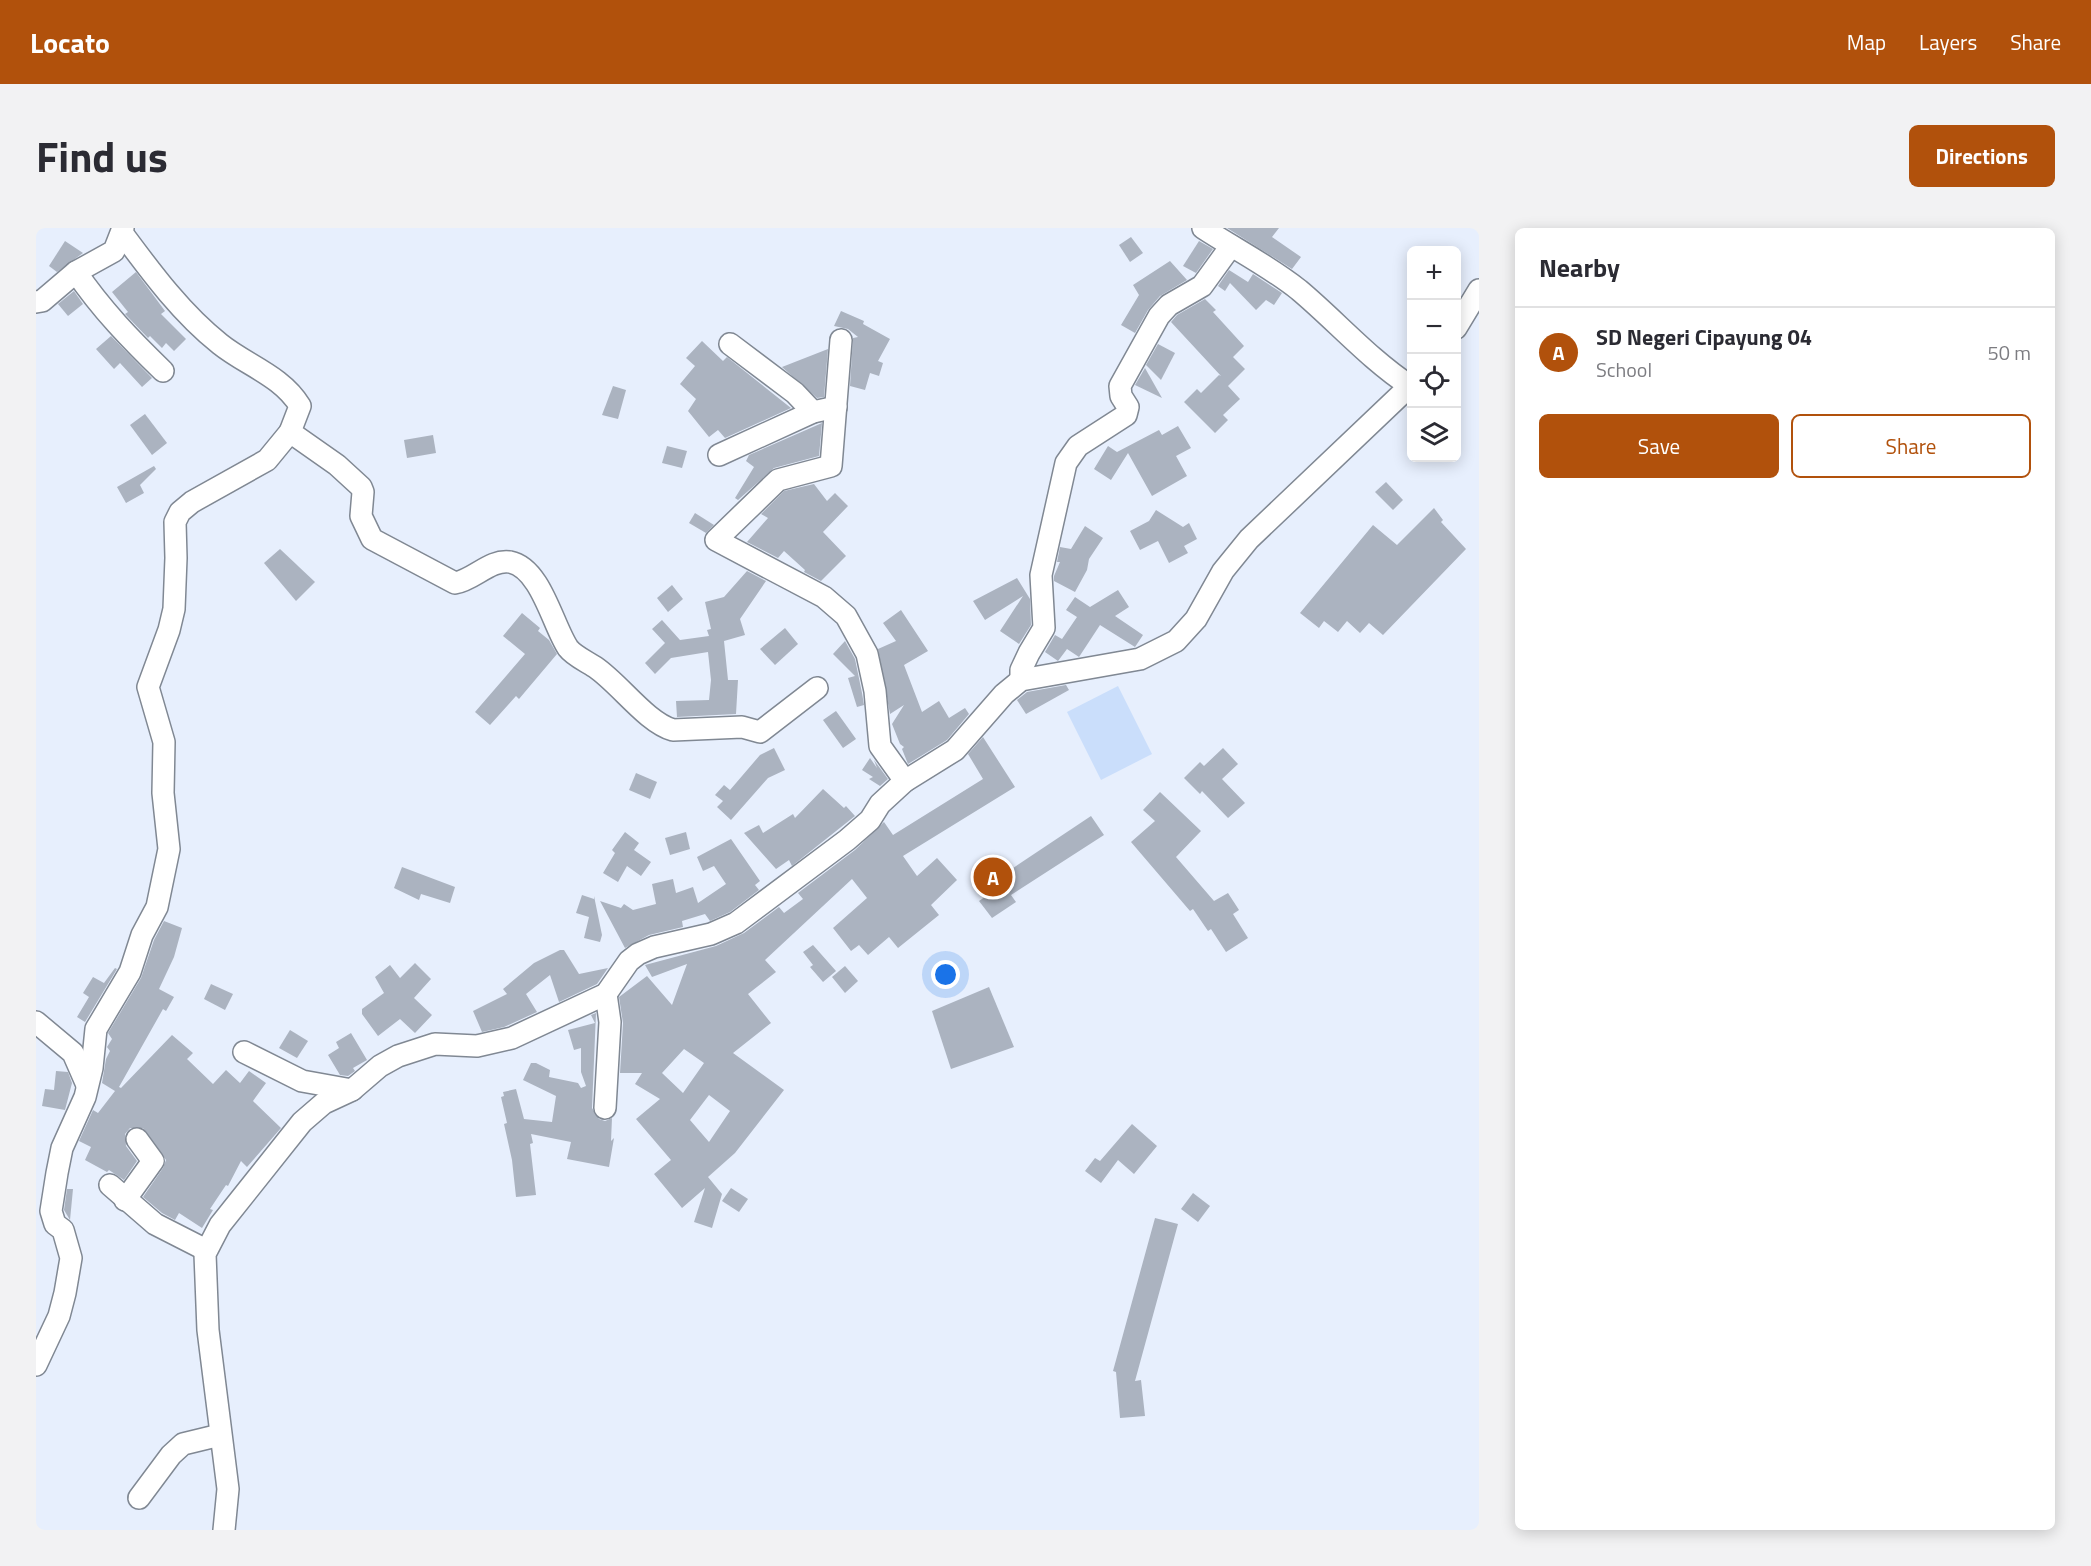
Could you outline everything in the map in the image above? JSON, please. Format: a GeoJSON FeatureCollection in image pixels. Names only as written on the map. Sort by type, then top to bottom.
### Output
{"type":"FeatureCollection","features":[{"type":"Feature","properties":{"kind":"street"},"geometry":{"type":"LineString","coordinates":[[1203,228],[1266,265],[1366,349],[1392,374],[1407,383]]}},
{"type":"Feature","properties":{"kind":"street"},"geometry":{"type":"LineString","coordinates":[[36,302],[42,301],[76,272],[114,251],[122,230]]}},
{"type":"Feature","properties":{"kind":"street"},"geometry":{"type":"LineString","coordinates":[[36,1365],[59,1316],[71,1258],[63,1230],[55,1224],[51,1211],[62,1148],[87,1085],[96,1029],[130,972],[142,935],[156,907],[169,849],[163,793],[164,742],[148,687],[169,630],[174,609],[176,558],[174,522],[180,512],[192,502],[267,460],[290,432],[300,406],[294,396],[280,384],[220,345],[179,306],[122,230]]}},
{"type":"Feature","properties":{"kind":"street"},"geometry":{"type":"LineString","coordinates":[[1022,680],[1022,670],[1029,653],[1044,628],[1041,575],[1066,463],[1078,446],[1126,415],[1128,407],[1121,396],[1120,386],[1159,316],[1169,305],[1202,286],[1231,246]]}},
{"type":"Feature","properties":{"kind":"street"},"geometry":{"type":"LineString","coordinates":[[76,272],[92,296],[125,334],[164,371]]}},
{"type":"Feature","properties":{"kind":"street"},"geometry":{"type":"LineString","coordinates":[[1461,320],[1479,290]]}},
{"type":"Feature","properties":{"kind":"street"},"geometry":{"type":"LineString","coordinates":[[841,340],[831,466],[778,480],[716,540],[814,591],[846,616],[867,654],[875,691],[880,746],[905,781]]}},
{"type":"Feature","properties":{"kind":"street"},"geometry":{"type":"LineString","coordinates":[[730,344],[795,393],[813,412]]}},
{"type":"Feature","properties":{"kind":"street"},"geometry":{"type":"LineString","coordinates":[[224,1530],[228,1489],[208,1330],[206,1250],[220,1225],[303,1122],[324,1103],[351,1090],[380,1066],[414,1049],[435,1044],[477,1046],[501,1041],[606,994],[629,962],[638,954],[654,947],[721,930],[760,906],[847,840],[870,820],[880,804],[905,781],[956,750],[1004,694],[1022,680],[1140,659],[1176,641],[1196,619],[1222,571],[1249,538],[1407,389]]}},
{"type":"Feature","properties":{"kind":"street"},"geometry":{"type":"LineString","coordinates":[[719,455],[813,412],[836,407]]}},
{"type":"Feature","properties":{"kind":"street"},"geometry":{"type":"LineString","coordinates":[[290,432],[337,465],[361,487],[363,492],[362,516],[372,539],[455,583],[502,561],[513,563],[528,572],[555,618],[568,647],[623,689],[655,723],[673,730],[742,727],[760,732],[817,688]]}},
{"type":"Feature","properties":{"kind":"street"},"geometry":{"type":"LineString","coordinates":[[605,1108],[610,1022],[606,994]]}},
{"type":"Feature","properties":{"kind":"street"},"geometry":{"type":"LineString","coordinates":[[36,1022],[73,1053],[87,1085]]}},
{"type":"Feature","properties":{"kind":"street"},"geometry":{"type":"LineString","coordinates":[[244,1052],[302,1081],[351,1090]]}},
{"type":"Feature","properties":{"kind":"street"},"geometry":{"type":"LineString","coordinates":[[137,1139],[153,1161],[118,1193],[155,1224],[206,1250]]}},
{"type":"Feature","properties":{"kind":"street"},"geometry":{"type":"LineString","coordinates":[[139,1498],[171,1455],[183,1444],[220,1435]]}},
{"type":"Feature","properties":{"kind":"shaded area"},"geometry":{"type":"Polygon","coordinates":[[[1118,686],[1152,754],[1101,780],[1067,712],[1118,686]]]}},
{"type":"Feature","properties":{"kind":"building"},"geometry":{"type":"Polygon","coordinates":[[[1227,228],[1279,228],[1272,237],[1301,257],[1292,269],[1227,228]]]}},
{"type":"Feature","properties":{"kind":"building"},"geometry":{"type":"Polygon","coordinates":[[[1131,237],[1143,253],[1130,262],[1119,245],[1131,237]]]}},
{"type":"Feature","properties":{"kind":"building"},"geometry":{"type":"Polygon","coordinates":[[[65,241],[83,253],[57,272],[49,266],[65,241]]]}},
{"type":"Feature","properties":{"kind":"building"},"geometry":{"type":"Polygon","coordinates":[[[1199,241],[1213,249],[1196,273],[1183,266],[1199,241]]]}},
{"type":"Feature","properties":{"kind":"building"},"geometry":{"type":"Polygon","coordinates":[[[1170,261],[1187,280],[1160,296],[1148,310],[1135,333],[1121,325],[1139,295],[1133,285],[1170,261]]]}},
{"type":"Feature","properties":{"kind":"building"},"geometry":{"type":"Polygon","coordinates":[[[1229,270],[1248,282],[1253,274],[1282,293],[1274,305],[1266,300],[1256,310],[1230,283],[1225,291],[1218,286],[1229,270]]]}},
{"type":"Feature","properties":{"kind":"building"},"geometry":{"type":"Polygon","coordinates":[[[136,272],[165,311],[161,314],[186,339],[174,351],[166,343],[162,348],[150,336],[148,338],[125,314],[128,312],[112,292],[136,272]]]}},
{"type":"Feature","properties":{"kind":"building"},"geometry":{"type":"Polygon","coordinates":[[[74,291],[83,304],[68,316],[58,304],[74,291]]]}},
{"type":"Feature","properties":{"kind":"building"},"geometry":{"type":"Polygon","coordinates":[[[1205,299],[1216,310],[1213,312],[1244,346],[1233,357],[1245,369],[1228,386],[1240,399],[1223,415],[1228,420],[1215,433],[1184,402],[1197,389],[1201,393],[1219,375],[1221,376],[1171,322],[1177,315],[1205,299]]]}},
{"type":"Feature","properties":{"kind":"building"},"geometry":{"type":"Polygon","coordinates":[[[841,311],[864,321],[863,324],[890,339],[878,361],[883,363],[879,376],[870,373],[865,390],[850,386],[853,338],[858,337],[848,329],[834,326],[841,311]]]}},
{"type":"Feature","properties":{"kind":"building"},"geometry":{"type":"Polygon","coordinates":[[[111,336],[152,378],[142,387],[120,363],[114,369],[96,349],[111,336]]]}},
{"type":"Feature","properties":{"kind":"building"},"geometry":{"type":"Polygon","coordinates":[[[702,341],[723,361],[727,357],[791,408],[725,438],[718,430],[709,437],[688,411],[696,399],[680,384],[695,366],[686,358],[702,341]]]}},
{"type":"Feature","properties":{"kind":"building"},"geometry":{"type":"Polygon","coordinates":[[[1158,344],[1175,353],[1161,380],[1146,365],[1158,344]]]}},
{"type":"Feature","properties":{"kind":"building"},"geometry":{"type":"Polygon","coordinates":[[[828,349],[824,397],[817,398],[782,367],[828,349]]]}},
{"type":"Feature","properties":{"kind":"building"},"geometry":{"type":"Polygon","coordinates":[[[1145,368],[1162,398],[1135,385],[1145,368]]]}},
{"type":"Feature","properties":{"kind":"building"},"geometry":{"type":"Polygon","coordinates":[[[613,386],[626,390],[618,419],[602,415],[613,386]]]}},
{"type":"Feature","properties":{"kind":"building"},"geometry":{"type":"Polygon","coordinates":[[[145,414],[167,443],[152,455],[130,425],[145,414]]]}},
{"type":"Feature","properties":{"kind":"building"},"geometry":{"type":"Polygon","coordinates":[[[822,423],[819,456],[774,468],[738,500],[735,498],[754,467],[746,461],[749,455],[822,423]]]}},
{"type":"Feature","properties":{"kind":"building"},"geometry":{"type":"Polygon","coordinates":[[[1178,426],[1191,448],[1176,456],[1187,476],[1152,496],[1128,453],[1111,480],[1094,469],[1108,446],[1117,452],[1159,430],[1162,435],[1178,426]]]}},
{"type":"Feature","properties":{"kind":"building"},"geometry":{"type":"Polygon","coordinates":[[[433,435],[436,453],[407,458],[404,440],[433,435]]]}},
{"type":"Feature","properties":{"kind":"building"},"geometry":{"type":"Polygon","coordinates":[[[667,446],[687,451],[682,468],[662,463],[667,446]]]}},
{"type":"Feature","properties":{"kind":"building"},"geometry":{"type":"Polygon","coordinates":[[[154,466],[156,469],[140,485],[144,493],[126,503],[117,487],[154,466]]]}},
{"type":"Feature","properties":{"kind":"building"},"geometry":{"type":"Polygon","coordinates":[[[1386,482],[1403,500],[1393,510],[1375,492],[1386,482]]]}},
{"type":"Feature","properties":{"kind":"building"},"geometry":{"type":"Polygon","coordinates":[[[814,484],[827,501],[835,493],[848,506],[823,532],[846,556],[821,581],[804,572],[805,570],[784,551],[778,558],[747,542],[768,518],[761,514],[784,491],[814,484]]]}},
{"type":"Feature","properties":{"kind":"building"},"geometry":{"type":"Polygon","coordinates":[[[1434,508],[1443,520],[1441,522],[1466,549],[1383,635],[1369,623],[1360,633],[1347,621],[1338,632],[1324,621],[1319,628],[1300,613],[1373,525],[1397,545],[1434,508]]]}},
{"type":"Feature","properties":{"kind":"building"},"geometry":{"type":"Polygon","coordinates":[[[1156,510],[1183,527],[1189,523],[1197,539],[1184,546],[1188,553],[1169,563],[1158,541],[1140,550],[1130,531],[1149,521],[1156,510]]]}},
{"type":"Feature","properties":{"kind":"building"},"geometry":{"type":"Polygon","coordinates":[[[695,513],[714,525],[706,533],[689,523],[695,513]]]}},
{"type":"Feature","properties":{"kind":"building"},"geometry":{"type":"Polygon","coordinates":[[[1085,526],[1103,538],[1089,559],[1087,570],[1075,592],[1054,581],[1054,576],[1060,562],[1057,562],[1060,547],[1071,549],[1085,526]]]}},
{"type":"Feature","properties":{"kind":"building"},"geometry":{"type":"Polygon","coordinates":[[[280,549],[315,582],[296,601],[264,563],[280,549]]]}},
{"type":"Feature","properties":{"kind":"building"},"geometry":{"type":"Polygon","coordinates":[[[747,571],[766,581],[740,619],[745,635],[724,641],[728,680],[738,680],[736,714],[677,717],[676,701],[709,700],[711,680],[708,652],[671,658],[655,674],[645,663],[665,643],[652,629],[662,620],[680,640],[709,636],[707,630],[711,629],[705,602],[724,597],[747,571]]]}},
{"type":"Feature","properties":{"kind":"building"},"geometry":{"type":"Polygon","coordinates":[[[1017,578],[1030,599],[1031,625],[1019,644],[1000,631],[1023,596],[985,620],[973,601],[1017,578]]]}},
{"type":"Feature","properties":{"kind":"building"},"geometry":{"type":"Polygon","coordinates":[[[672,585],[683,599],[668,612],[657,598],[672,585]]]}},
{"type":"Feature","properties":{"kind":"building"},"geometry":{"type":"Polygon","coordinates":[[[1118,590],[1129,607],[1115,616],[1143,635],[1135,647],[1100,625],[1079,657],[1067,649],[1058,661],[1045,652],[1055,635],[1062,639],[1077,617],[1066,610],[1075,597],[1090,607],[1118,590]]]}},
{"type":"Feature","properties":{"kind":"building"},"geometry":{"type":"Polygon","coordinates":[[[901,610],[928,651],[904,665],[922,712],[939,701],[949,718],[965,708],[969,714],[947,740],[908,764],[902,749],[904,747],[900,744],[892,724],[904,705],[890,714],[878,649],[896,641],[883,623],[901,610]]]}},
{"type":"Feature","properties":{"kind":"building"},"geometry":{"type":"Polygon","coordinates":[[[522,613],[540,628],[538,631],[549,640],[557,654],[519,699],[516,696],[490,725],[475,712],[525,654],[503,636],[522,613]]]}},
{"type":"Feature","properties":{"kind":"building"},"geometry":{"type":"Polygon","coordinates":[[[785,628],[798,644],[775,665],[760,649],[785,628]]]}},
{"type":"Feature","properties":{"kind":"building"},"geometry":{"type":"Polygon","coordinates":[[[845,641],[855,659],[862,693],[864,705],[857,707],[848,678],[855,676],[833,654],[845,641]]]}},
{"type":"Feature","properties":{"kind":"building"},"geometry":{"type":"Polygon","coordinates":[[[1066,685],[1069,690],[1026,714],[1017,700],[1027,692],[1066,685]]]}},
{"type":"Feature","properties":{"kind":"building"},"geometry":{"type":"Polygon","coordinates":[[[836,711],[856,739],[843,748],[823,720],[836,711]]]}},
{"type":"Feature","properties":{"kind":"building"},"geometry":{"type":"Polygon","coordinates":[[[983,737],[1015,787],[903,856],[917,876],[937,858],[957,880],[931,905],[939,915],[898,948],[889,937],[868,955],[859,945],[851,951],[833,928],[867,898],[852,879],[765,960],[776,972],[748,994],[771,1023],[733,1053],[784,1090],[735,1153],[708,1177],[722,1194],[712,1228],[694,1222],[705,1188],[682,1208],[654,1174],[671,1160],[636,1119],[660,1099],[635,1084],[642,1073],[620,1073],[623,1023],[619,997],[647,976],[672,1005],[687,964],[652,977],[645,965],[716,946],[744,933],[779,907],[784,913],[803,899],[798,893],[855,850],[884,822],[893,835],[983,779],[968,754],[983,737]],[[684,1049],[662,1073],[683,1093],[704,1063],[684,1049]],[[709,1095],[690,1120],[709,1142],[730,1111],[709,1095]]]}},
{"type":"Feature","properties":{"kind":"building"},"geometry":{"type":"Polygon","coordinates":[[[774,748],[785,770],[768,778],[731,820],[717,807],[723,801],[715,795],[724,785],[730,790],[760,755],[774,748]]]}},
{"type":"Feature","properties":{"kind":"building"},"geometry":{"type":"Polygon","coordinates":[[[1223,748],[1238,764],[1222,779],[1245,803],[1228,818],[1202,791],[1200,794],[1184,778],[1200,762],[1204,766],[1223,748]]]}},
{"type":"Feature","properties":{"kind":"building"},"geometry":{"type":"Polygon","coordinates":[[[870,758],[888,779],[880,786],[869,779],[873,777],[862,770],[870,758]]]}},
{"type":"Feature","properties":{"kind":"building"},"geometry":{"type":"Polygon","coordinates":[[[636,773],[657,782],[650,799],[629,790],[636,773]]]}},
{"type":"Feature","properties":{"kind":"building"},"geometry":{"type":"Polygon","coordinates":[[[823,789],[844,808],[846,806],[855,816],[792,866],[789,860],[776,869],[744,833],[759,825],[763,833],[793,814],[795,818],[823,789]]]}},
{"type":"Feature","properties":{"kind":"building"},"geometry":{"type":"Polygon","coordinates":[[[1160,792],[1201,831],[1176,857],[1214,901],[1228,893],[1239,910],[1233,914],[1248,938],[1226,952],[1211,929],[1208,931],[1193,909],[1190,911],[1131,842],[1155,821],[1143,810],[1160,792]]]}},
{"type":"Feature","properties":{"kind":"building"},"geometry":{"type":"Polygon","coordinates":[[[1091,816],[1104,835],[1011,895],[1016,902],[992,918],[979,901],[1008,881],[1004,874],[1091,816]]]}},
{"type":"Feature","properties":{"kind":"building"},"geometry":{"type":"Polygon","coordinates":[[[625,832],[639,843],[634,850],[651,862],[641,876],[627,866],[618,882],[603,873],[615,853],[612,850],[625,832]]]}},
{"type":"Feature","properties":{"kind":"building"},"geometry":{"type":"Polygon","coordinates":[[[686,832],[690,849],[670,855],[665,838],[686,832]]]}},
{"type":"Feature","properties":{"kind":"building"},"geometry":{"type":"Polygon","coordinates":[[[731,839],[760,881],[755,885],[759,890],[730,912],[710,921],[705,914],[682,921],[683,927],[649,935],[625,948],[600,901],[621,908],[624,904],[633,910],[656,904],[652,884],[673,879],[676,893],[693,887],[698,903],[726,884],[714,866],[703,871],[697,857],[731,839]]]}},
{"type":"Feature","properties":{"kind":"building"},"geometry":{"type":"Polygon","coordinates":[[[402,867],[455,887],[450,903],[421,894],[419,900],[394,888],[402,867]]]}},
{"type":"Feature","properties":{"kind":"building"},"geometry":{"type":"Polygon","coordinates":[[[582,895],[594,899],[594,896],[602,935],[600,942],[584,938],[589,917],[576,913],[582,895]]]}},
{"type":"Feature","properties":{"kind":"building"},"geometry":{"type":"Polygon","coordinates":[[[164,921],[182,928],[174,957],[159,989],[174,997],[166,1011],[163,1009],[119,1087],[121,1088],[172,1035],[193,1053],[187,1059],[213,1084],[226,1070],[240,1083],[249,1071],[266,1083],[253,1101],[281,1128],[247,1167],[241,1161],[228,1186],[226,1185],[210,1209],[213,1210],[202,1228],[179,1213],[175,1220],[162,1213],[143,1197],[166,1160],[143,1128],[130,1128],[125,1134],[126,1146],[137,1161],[124,1180],[109,1170],[107,1172],[85,1160],[91,1147],[79,1141],[93,1110],[98,1113],[115,1091],[102,1083],[106,1059],[110,1051],[107,1047],[112,1039],[108,1033],[141,978],[154,940],[164,921]]]}},
{"type":"Feature","properties":{"kind":"building"},"geometry":{"type":"Polygon","coordinates":[[[813,945],[836,971],[823,982],[810,967],[813,965],[803,952],[813,945]]]}},
{"type":"Feature","properties":{"kind":"building"},"geometry":{"type":"Polygon","coordinates":[[[564,950],[579,974],[608,968],[597,984],[559,1002],[550,975],[526,994],[537,1012],[504,1027],[482,1032],[473,1011],[507,994],[503,989],[534,963],[564,950]]]}},
{"type":"Feature","properties":{"kind":"building"},"geometry":{"type":"Polygon","coordinates":[[[415,963],[431,979],[414,998],[432,1015],[415,1033],[400,1019],[378,1036],[362,1014],[362,1009],[384,993],[375,977],[390,965],[400,978],[415,963]]]}},
{"type":"Feature","properties":{"kind":"building"},"geometry":{"type":"Polygon","coordinates":[[[845,966],[858,981],[845,993],[832,977],[845,966]]]}},
{"type":"Feature","properties":{"kind":"building"},"geometry":{"type":"Polygon","coordinates":[[[115,968],[117,969],[85,1022],[77,1017],[89,997],[83,993],[93,977],[104,983],[115,968]]]}},
{"type":"Feature","properties":{"kind":"building"},"geometry":{"type":"Polygon","coordinates":[[[211,984],[233,994],[225,1010],[204,999],[211,984]]]}},
{"type":"Feature","properties":{"kind":"building"},"geometry":{"type":"Polygon","coordinates":[[[989,987],[1014,1047],[951,1069],[932,1011],[989,987]]]}},
{"type":"Feature","properties":{"kind":"building"},"geometry":{"type":"Polygon","coordinates":[[[596,1013],[592,1108],[599,1119],[605,1121],[612,1118],[611,1141],[614,1138],[609,1167],[567,1159],[571,1142],[531,1134],[533,1143],[530,1144],[536,1195],[516,1197],[512,1160],[504,1124],[507,1123],[501,1097],[504,1096],[503,1092],[516,1089],[524,1119],[552,1122],[556,1096],[523,1080],[531,1063],[536,1063],[550,1070],[549,1077],[578,1083],[581,1088],[586,1086],[581,1072],[581,1048],[574,1050],[568,1030],[595,1023],[591,1015],[596,1013]]]}},
{"type":"Feature","properties":{"kind":"building"},"geometry":{"type":"Polygon","coordinates":[[[290,1030],[308,1041],[297,1058],[279,1048],[290,1030]]]}},
{"type":"Feature","properties":{"kind":"building"},"geometry":{"type":"Polygon","coordinates":[[[351,1033],[367,1060],[353,1068],[355,1071],[348,1076],[340,1075],[328,1055],[339,1048],[336,1042],[351,1033]]]}},
{"type":"Feature","properties":{"kind":"building"},"geometry":{"type":"Polygon","coordinates":[[[56,1071],[68,1072],[72,1083],[65,1110],[42,1106],[45,1089],[54,1090],[56,1071]]]}},
{"type":"Feature","properties":{"kind":"building"},"geometry":{"type":"Polygon","coordinates":[[[1132,1124],[1157,1146],[1134,1174],[1118,1160],[1101,1183],[1085,1171],[1095,1158],[1100,1161],[1132,1124]]]}},
{"type":"Feature","properties":{"kind":"building"},"geometry":{"type":"Polygon","coordinates":[[[731,1188],[748,1199],[739,1212],[722,1201],[731,1188]]]}},
{"type":"Feature","properties":{"kind":"building"},"geometry":{"type":"Polygon","coordinates":[[[67,1189],[73,1189],[70,1220],[64,1210],[67,1189]]]}},
{"type":"Feature","properties":{"kind":"building"},"geometry":{"type":"Polygon","coordinates":[[[1193,1193],[1210,1206],[1198,1222],[1181,1209],[1193,1193]]]}},
{"type":"Feature","properties":{"kind":"building"},"geometry":{"type":"Polygon","coordinates":[[[1155,1218],[1178,1224],[1135,1381],[1141,1380],[1145,1416],[1120,1418],[1116,1372],[1113,1371],[1155,1218]]]}},
{"type":"Feature","properties":{"kind":"place","name":"SD Negeri Cipayung 04"},"geometry":{"type":"Point","coordinates":[993,877]}}]}
